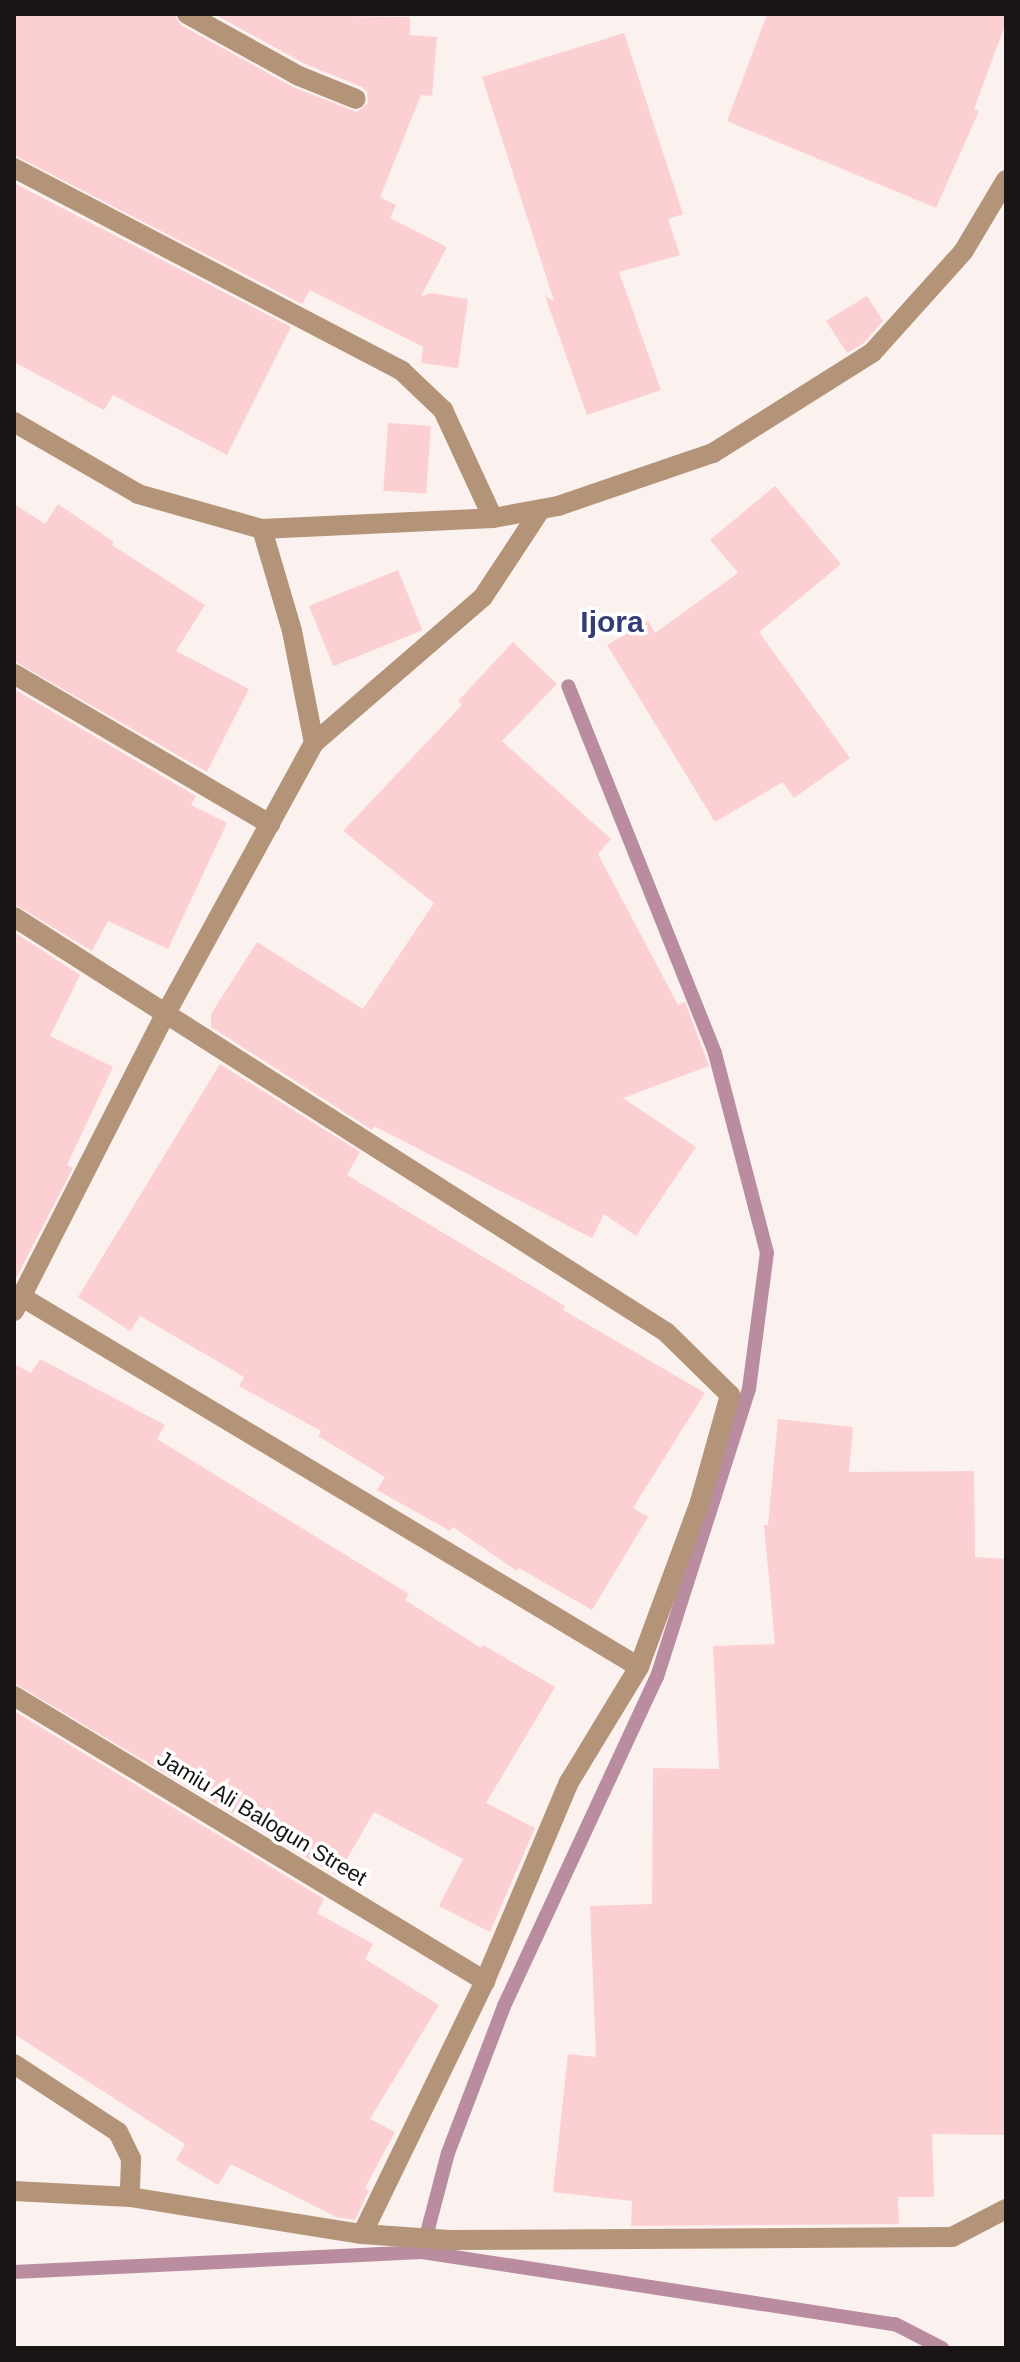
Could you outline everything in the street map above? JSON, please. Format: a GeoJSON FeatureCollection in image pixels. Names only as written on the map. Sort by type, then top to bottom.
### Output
{"type":"FeatureCollection","features":[{"type":"Feature","properties":{"kind":"street"},"geometry":{"type":"LineString","coordinates":[[187,14],[299,76],[356,99]]}},
{"type":"Feature","properties":{"kind":"street"},"geometry":{"type":"LineString","coordinates":[[14,168],[402,371],[443,410],[493,518]]}},
{"type":"Feature","properties":{"kind":"street"},"geometry":{"type":"LineString","coordinates":[[14,422],[138,494],[262,529],[493,518],[541,509],[713,453],[872,353],[963,252],[1006,180]]}},
{"type":"Feature","properties":{"kind":"street"},"geometry":{"type":"LineString","coordinates":[[541,509],[483,597],[314,743],[165,1015],[18,1304],[639,1667]]}},
{"type":"Feature","properties":{"kind":"street"},"geometry":{"type":"LineString","coordinates":[[262,529],[292,631],[314,743]]}},
{"type":"Feature","properties":{"kind":"street"},"geometry":{"type":"LineString","coordinates":[[14,674],[270,824]]}},
{"type":"Feature","properties":{"kind":"street"},"geometry":{"type":"LineString","coordinates":[[14,917],[666,1332],[730,1395],[700,1502],[639,1667],[569,1782],[485,1981],[362,2234]]}},
{"type":"Feature","properties":{"kind":"street","name":"Jamiu Ali Balogun Street"},"geometry":{"type":"LineString","coordinates":[[14,1696],[485,1981]]}},
{"type":"Feature","properties":{"kind":"street"},"geometry":{"type":"LineString","coordinates":[[14,2064],[118,2132],[131,2159],[130,2197]]}},
{"type":"Feature","properties":{"kind":"street"},"geometry":{"type":"LineString","coordinates":[[14,2191],[130,2197],[362,2234],[449,2240],[952,2237],[1006,2209]]}},
{"type":"Feature","properties":{"kind":"building"},"geometry":{"type":"Polygon","coordinates":[[[14,14],[174,14],[181,25],[293,87],[357,112],[368,103],[367,92],[362,87],[305,64],[214,14],[410,17],[410,35],[437,37],[432,96],[421,95],[380,197],[396,205],[390,218],[447,247],[421,296],[431,293],[468,299],[458,368],[421,363],[423,347],[310,290],[302,304],[14,155],[14,14]]]}},
{"type":"Feature","properties":{"kind":"building"},"geometry":{"type":"Polygon","coordinates":[[[767,14],[1006,14],[1006,23],[974,109],[979,111],[936,208],[727,121],[767,14]]]}},
{"type":"Feature","properties":{"kind":"building"},"geometry":{"type":"Polygon","coordinates":[[[624,33],[683,214],[668,219],[680,255],[619,272],[661,390],[587,415],[545,296],[554,301],[482,77],[624,33]]]}},
{"type":"Feature","properties":{"kind":"building"},"geometry":{"type":"Polygon","coordinates":[[[14,183],[291,327],[227,455],[113,395],[104,410],[14,362],[14,183]]]}},
{"type":"Feature","properties":{"kind":"building"},"geometry":{"type":"Polygon","coordinates":[[[867,296],[883,321],[864,343],[847,353],[826,321],[867,296]]]}},
{"type":"Feature","properties":{"kind":"building"},"geometry":{"type":"Polygon","coordinates":[[[388,423],[431,426],[426,494],[383,491],[388,423]]]}},
{"type":"Feature","properties":{"kind":"building"},"geometry":{"type":"Polygon","coordinates":[[[775,486],[841,564],[759,632],[850,758],[794,798],[783,782],[715,822],[607,645],[648,621],[655,633],[738,573],[710,540],[775,486]]]}},
{"type":"Feature","properties":{"kind":"building"},"geometry":{"type":"Polygon","coordinates":[[[14,504],[45,524],[58,504],[114,542],[112,545],[205,605],[176,651],[249,689],[207,772],[14,661],[14,504]]]}},
{"type":"Feature","properties":{"kind":"building"},"geometry":{"type":"Polygon","coordinates":[[[398,570],[422,630],[333,666],[309,606],[398,570]]]}},
{"type":"Feature","properties":{"kind":"building"},"geometry":{"type":"Polygon","coordinates":[[[513,642],[557,684],[502,741],[611,839],[598,854],[678,1005],[685,1002],[709,1066],[623,1098],[696,1147],[636,1236],[604,1214],[592,1238],[374,1126],[372,1130],[211,1027],[211,1014],[257,942],[363,1009],[434,903],[343,831],[462,705],[458,701],[513,642]]]}},
{"type":"Feature","properties":{"kind":"building"},"geometry":{"type":"Polygon","coordinates":[[[14,689],[196,796],[191,805],[227,823],[168,949],[108,921],[92,951],[14,904],[14,689]]]}},
{"type":"Feature","properties":{"kind":"building"},"geometry":{"type":"Polygon","coordinates":[[[14,932],[80,975],[50,1036],[113,1067],[67,1165],[73,1168],[14,1282],[14,932]]]}},
{"type":"Feature","properties":{"kind":"building"},"geometry":{"type":"Polygon","coordinates":[[[220,1064],[360,1152],[347,1175],[565,1306],[563,1310],[705,1393],[633,1508],[648,1517],[592,1610],[519,1568],[517,1571],[453,1527],[450,1531],[377,1490],[385,1477],[318,1436],[321,1431],[239,1386],[244,1377],[140,1316],[130,1331],[78,1297],[220,1064]]]}},
{"type":"Feature","properties":{"kind":"building"},"geometry":{"type":"Polygon","coordinates":[[[40,1359],[165,1425],[157,1439],[409,1594],[405,1600],[481,1648],[483,1645],[555,1687],[486,1803],[535,1828],[490,1932],[439,1906],[463,1859],[374,1812],[337,1876],[14,1683],[14,1364],[31,1373],[40,1359]]]}},
{"type":"Feature","properties":{"kind":"building"},"geometry":{"type":"Polygon","coordinates":[[[778,1419],[853,1427],[849,1472],[974,1471],[975,1557],[1006,1559],[1006,2135],[932,2134],[934,2197],[898,2197],[899,2224],[631,2226],[632,2201],[553,2192],[568,2054],[596,2057],[590,1906],[652,1904],[653,1768],[719,1769],[713,1646],[775,1644],[764,1525],[768,1525],[778,1419]]]}},
{"type":"Feature","properties":{"kind":"building"},"geometry":{"type":"Polygon","coordinates":[[[14,1711],[324,1899],[317,1913],[373,1944],[365,1959],[439,2005],[370,2119],[395,2132],[365,2188],[369,2190],[355,2220],[336,2217],[231,2164],[218,2185],[176,2160],[185,2144],[14,2034],[14,1711]]]}},
{"type":"Feature","properties":{"kind":"waterway"},"geometry":{"type":"LineString","coordinates":[[422,2252],[448,2153],[504,2006],[657,1677],[749,1389],[767,1253],[715,1053],[568,686]]}},
{"type":"Feature","properties":{"kind":"waterway"},"geometry":{"type":"LineString","coordinates":[[14,2272],[422,2252],[895,2324],[942,2348]]}},
{"type":"Feature","properties":{"kind":"district","name":"Ijora"},"geometry":{"type":"Point","coordinates":[612,622]}}]}
